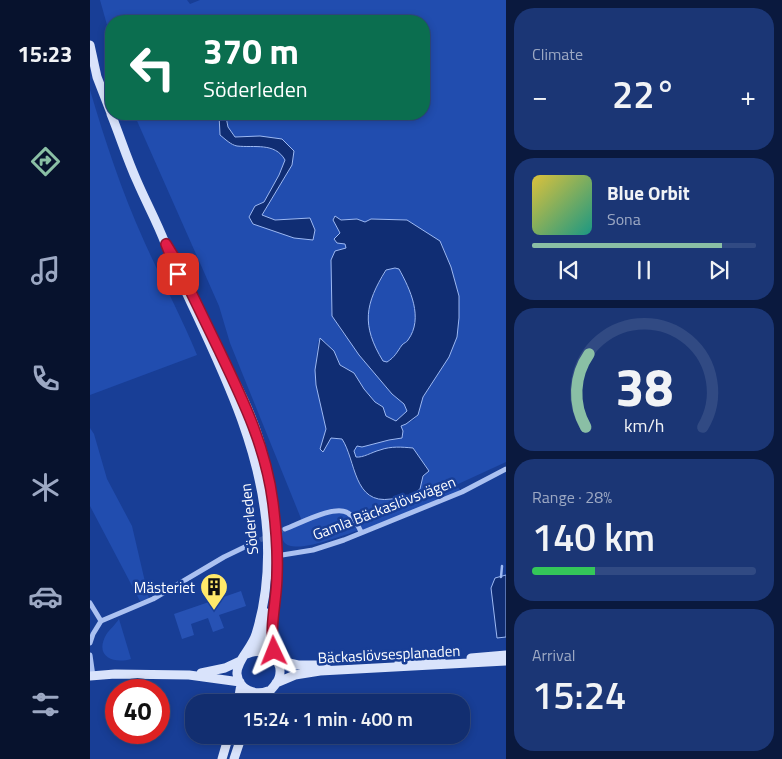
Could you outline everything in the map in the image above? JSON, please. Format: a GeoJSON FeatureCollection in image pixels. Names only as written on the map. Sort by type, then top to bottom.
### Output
{"type":"FeatureCollection","features":[{"type":"Feature","properties":{"kind":"street","name":"Söderleden"},"geometry":{"type":"LineString","coordinates":[[90,45],[97,77],[105,98]]}},
{"type":"Feature","properties":{"kind":"street","name":"Söderleden"},"geometry":{"type":"LineString","coordinates":[[113,120],[136,179],[166,244],[248,438],[264,501],[272,557],[277,576],[272,628],[275,659],[280,674],[276,683]]}},
{"type":"Feature","properties":{"kind":"street","name":"Gamla Bäckaslövsvägen"},"geometry":{"type":"LineString","coordinates":[[272,557],[312,550],[362,532],[462,492],[506,469]]}},
{"type":"Feature","properties":{"kind":"street"},"geometry":{"type":"LineString","coordinates":[[285,529],[339,510],[348,512],[362,532]]}},
{"type":"Feature","properties":{"kind":"street"},"geometry":{"type":"LineString","coordinates":[[90,643],[93,634],[102,621],[153,599],[224,557],[253,543]]}},
{"type":"Feature","properties":{"kind":"street","name":"Söderleden"},"geometry":{"type":"LineString","coordinates":[[240,661],[251,652],[260,621],[268,570],[272,557]]}},
{"type":"Feature","properties":{"kind":"street"},"geometry":{"type":"LineString","coordinates":[[90,603],[102,621]]}},
{"type":"Feature","properties":{"kind":"street"},"geometry":{"type":"LineString","coordinates":[[251,652],[264,651],[275,659]]}},
{"type":"Feature","properties":{"kind":"street"},"geometry":{"type":"LineString","coordinates":[[90,655],[92,676],[115,674],[189,676],[240,683],[253,694]]}},
{"type":"Feature","properties":{"kind":"street","name":"Bäckaslövsesplanaden"},"geometry":{"type":"LineString","coordinates":[[275,659],[298,665],[324,666],[506,655]]}},
{"type":"Feature","properties":{"kind":"street"},"geometry":{"type":"LineString","coordinates":[[189,676],[217,670],[240,661]]}},
{"type":"Feature","properties":{"kind":"street"},"geometry":{"type":"LineString","coordinates":[[239,694],[240,683],[237,674],[240,661]]}},
{"type":"Feature","properties":{"kind":"street","name":"Bäckaslövsesplanaden"},"geometry":{"type":"LineString","coordinates":[[276,683],[296,675],[320,671],[506,661]]}},
{"type":"Feature","properties":{"kind":"street"},"geometry":{"type":"LineString","coordinates":[[264,694],[276,683]]}},
{"type":"Feature","properties":{"kind":"street"},"geometry":{"type":"LineString","coordinates":[[222,759],[226,744]]}},
{"type":"Feature","properties":{"kind":"street"},"geometry":{"type":"LineString","coordinates":[[234,759],[238,744]]}},
{"type":"Feature","properties":{"kind":"shaded area"},"geometry":{"type":"Polygon","coordinates":[[[100,0],[187,0],[190,4],[200,0],[506,0],[506,462],[456,485],[462,492],[361,532],[360,530],[320,543],[298,547],[290,546],[284,542],[282,527],[302,521],[230,343],[219,306],[137,120],[219,120],[220,135],[235,146],[254,145],[281,152],[285,160],[279,175],[264,202],[255,206],[249,217],[253,224],[294,238],[309,218],[275,220],[262,215],[292,165],[294,151],[260,136],[235,137],[228,127],[227,120],[430,120],[430,15],[105,15],[105,18],[100,0]],[[333,217],[340,233],[339,243],[344,242],[346,248],[335,251],[331,260],[331,312],[341,331],[355,347],[359,355],[392,394],[404,404],[407,411],[396,421],[386,416],[383,407],[375,402],[354,373],[340,365],[338,358],[326,342],[318,341],[315,370],[326,429],[320,449],[323,452],[331,438],[344,440],[353,469],[364,490],[372,496],[383,499],[397,499],[414,494],[428,469],[413,448],[381,449],[360,457],[356,457],[354,451],[357,446],[399,439],[403,436],[400,426],[414,420],[418,415],[423,397],[449,357],[457,337],[459,296],[442,244],[407,220],[371,219],[365,222],[357,219],[346,220],[333,217]]]}},
{"type":"Feature","properties":{"kind":"shaded area"},"geometry":{"type":"Polygon","coordinates":[[[90,90],[128,204],[197,355],[90,395],[90,90]]]}},
{"type":"Feature","properties":{"kind":"shaded area"},"geometry":{"type":"Polygon","coordinates":[[[219,120],[227,120],[228,127],[235,137],[260,136],[282,139],[294,151],[292,165],[262,215],[275,220],[310,218],[315,230],[313,240],[294,238],[253,224],[249,217],[255,206],[264,202],[285,160],[276,150],[264,147],[237,146],[228,142],[220,135],[219,120]]]}},
{"type":"Feature","properties":{"kind":"shaded area"},"geometry":{"type":"Polygon","coordinates":[[[335,216],[341,220],[357,219],[365,222],[371,219],[407,220],[440,241],[451,267],[459,296],[457,337],[449,357],[423,397],[418,415],[401,426],[403,431],[402,438],[362,447],[357,446],[354,451],[356,457],[359,457],[388,448],[413,448],[429,471],[423,476],[420,489],[403,497],[379,499],[369,495],[362,488],[342,439],[331,438],[323,452],[320,449],[326,429],[316,385],[315,370],[320,338],[334,351],[340,365],[354,373],[375,402],[383,407],[386,416],[396,421],[407,411],[404,404],[392,394],[359,355],[332,316],[331,260],[335,251],[346,248],[345,244],[337,243],[334,239],[340,233],[333,220],[335,216]],[[399,269],[386,270],[370,304],[368,315],[371,336],[383,361],[387,362],[407,342],[415,322],[414,304],[411,294],[399,269]]]}},
{"type":"Feature","properties":{"kind":"shaded area"},"geometry":{"type":"Polygon","coordinates":[[[399,269],[411,295],[414,304],[415,323],[408,340],[387,362],[383,361],[371,336],[368,315],[370,304],[380,282],[387,270],[399,269]]]}},
{"type":"Feature","properties":{"kind":"shaded area"},"geometry":{"type":"Polygon","coordinates":[[[90,428],[94,434],[107,479],[132,526],[149,599],[140,601],[90,506],[90,428]]]}},
{"type":"Feature","properties":{"kind":"shaded area"},"geometry":{"type":"Polygon","coordinates":[[[506,575],[506,637],[497,638],[491,588],[495,578],[506,575]]]}},
{"type":"Feature","properties":{"kind":"shaded area"},"geometry":{"type":"Polygon","coordinates":[[[119,619],[131,659],[112,659],[104,654],[102,649],[106,635],[119,619]]]}},
{"type":"Feature","properties":{"kind":"building","name":"Mästeriet"},"geometry":{"type":"Polygon","coordinates":[[[241,591],[246,606],[219,615],[224,628],[213,632],[208,618],[191,624],[194,635],[182,639],[174,614],[241,591]]]}},
{"type":"Feature","properties":{"kind":"waterway"},"geometry":{"type":"LineString","coordinates":[[501,577],[502,566]]}},
{"type":"Feature","properties":{"kind":"tunnel"},"geometry":{"type":"LineString","coordinates":[[253,543],[285,529]]}},
{"type":"Feature","properties":{"kind":"place","name":"Mästeriet"},"geometry":{"type":"Point","coordinates":[214,611]}},
{"type":"Feature","properties":{"kind":"route"},"geometry":{"type":"LineString","coordinates":[[178,274],[166,244],[241,396],[259,438],[264,456],[275,521],[277,556],[272,628],[274,651]]}}]}
